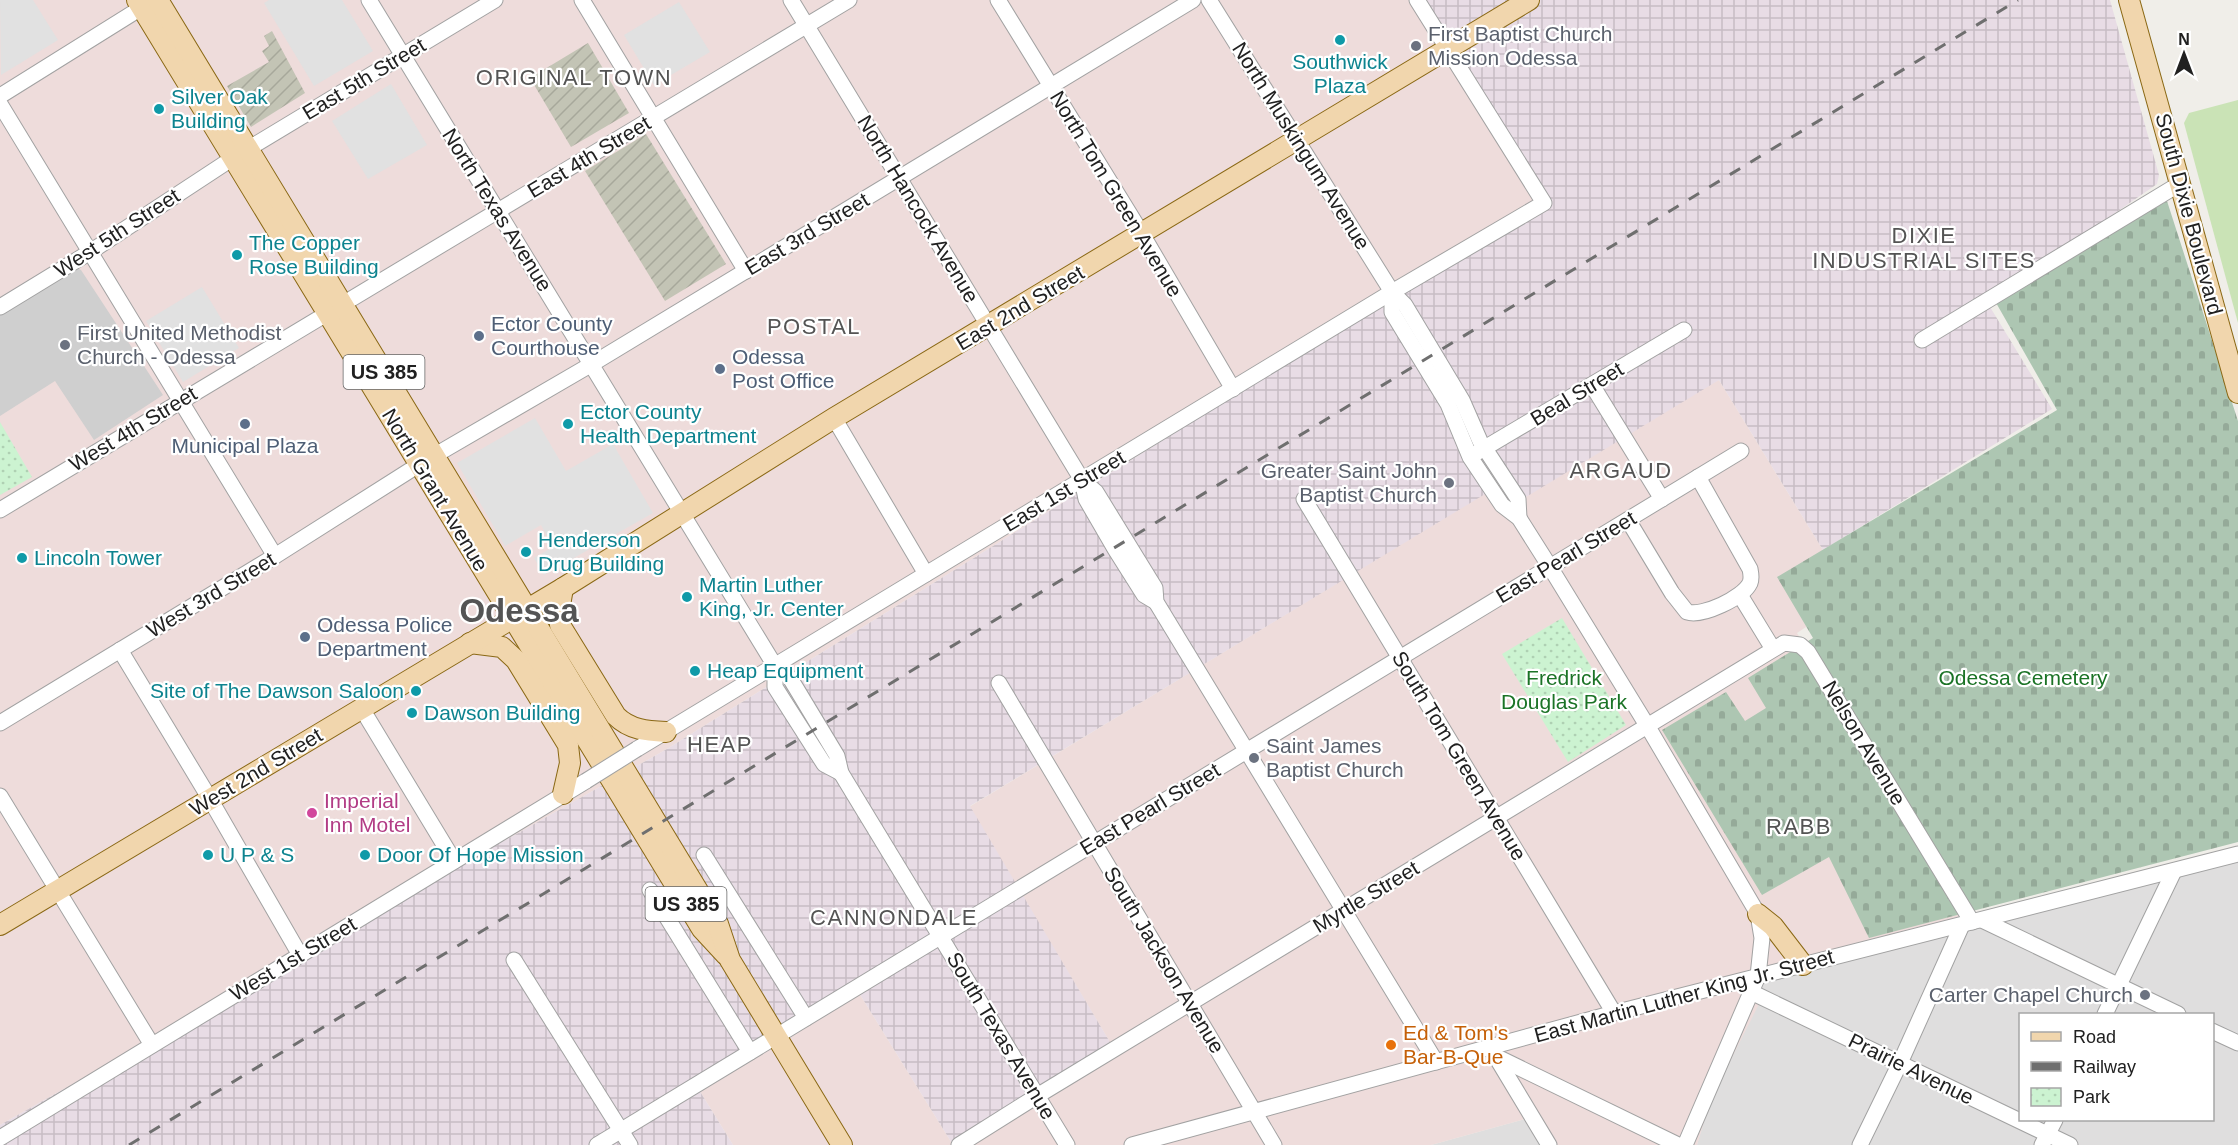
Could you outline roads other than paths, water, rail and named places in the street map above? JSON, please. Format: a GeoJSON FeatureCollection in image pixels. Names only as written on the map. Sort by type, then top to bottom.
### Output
{"type":"FeatureCollection","features":[{"type":"Feature","properties":{"kind":"main road","name":"East 2nd Street"},"geometry":{"type":"LineString","coordinates":[[519,613],[563,588],[834,418],[1529,0]]}},
{"type":"Feature","properties":{"kind":"main road","name":"South Dixie Boulevard"},"geometry":{"type":"LineString","coordinates":[[2128,0],[2238,393]]}},
{"type":"Feature","properties":{"kind":"main road","name":"North Grant Avenue"},"geometry":{"type":"LineString","coordinates":[[148,2],[609,761],[702,929],[730,960],[776,1036]]}},
{"type":"Feature","properties":{"kind":"main road"},"geometry":{"type":"LineString","coordinates":[[563,588],[559,611],[560,625],[616,716],[626,724],[638,729],[666,732]]}},
{"type":"Feature","properties":{"kind":"main road","name":"West 2nd Street"},"geometry":{"type":"LineString","coordinates":[[0,925],[519,613]]}},
{"type":"Feature","properties":{"kind":"main road"},"geometry":{"type":"LineString","coordinates":[[470,643],[502,647],[516,660],[569,750],[570,763],[563,794]]}},
{"type":"Feature","properties":{"kind":"main road"},"geometry":{"type":"LineString","coordinates":[[1758,914],[1773,926],[1803,965]]}},
{"type":"Feature","properties":{"kind":"main road","name":"US 385"},"geometry":{"type":"LineString","coordinates":[[776,1036],[842,1145]]}},
{"type":"Feature","properties":{"kind":"street","name":"North Texas Avenue"},"geometry":{"type":"LineString","coordinates":[[369,0],[775,666]]}},
{"type":"Feature","properties":{"kind":"street","name":"East 5th Street"},"geometry":{"type":"LineString","coordinates":[[241,153],[495,0]]}},
{"type":"Feature","properties":{"kind":"street"},"geometry":{"type":"LineString","coordinates":[[582,0],[746,271]]}},
{"type":"Feature","properties":{"kind":"street","name":"North Hancock Avenue"},"geometry":{"type":"LineString","coordinates":[[791,0],[1082,480],[1086,499],[1116,549],[1144,595],[1156,602],[1436,1062]]}},
{"type":"Feature","properties":{"kind":"street","name":"East 4th Street"},"geometry":{"type":"LineString","coordinates":[[335,308],[849,0]]}},
{"type":"Feature","properties":{"kind":"street","name":"North Tom Green Avenue"},"geometry":{"type":"LineString","coordinates":[[998,0],[1142,234],[1233,389]]}},
{"type":"Feature","properties":{"kind":"street","name":"East 3rd Street"},"geometry":{"type":"LineString","coordinates":[[427,459],[592,364],[1192,0]]}},
{"type":"Feature","properties":{"kind":"street","name":"North Muskingum Avenue"},"geometry":{"type":"LineString","coordinates":[[1209,0],[1392,292],[1405,305],[1428,358]]}},
{"type":"Feature","properties":{"kind":"street"},"geometry":{"type":"LineString","coordinates":[[1417,0],[1446,50]]}},
{"type":"Feature","properties":{"kind":"street"},"geometry":{"type":"LineString","coordinates":[[0,96],[148,2]]}},
{"type":"Feature","properties":{"kind":"street","name":"East 1st Street"},"geometry":{"type":"LineString","coordinates":[[586,781],[1392,292],[1544,203],[1446,50]]}},
{"type":"Feature","properties":{"kind":"street"},"geometry":{"type":"LineString","coordinates":[[0,104],[274,556]]}},
{"type":"Feature","properties":{"kind":"street","name":"West 5th Street"},"geometry":{"type":"LineString","coordinates":[[0,307],[90,252],[241,153]]}},
{"type":"Feature","properties":{"kind":"street"},"geometry":{"type":"LineString","coordinates":[[1922,340],[2181,183]]}},
{"type":"Feature","properties":{"kind":"street","name":"West 4th Street"},"geometry":{"type":"LineString","coordinates":[[0,510],[335,308]]}},
{"type":"Feature","properties":{"kind":"street","name":"Beal Street"},"geometry":{"type":"LineString","coordinates":[[1470,457],[1684,330]]}},
{"type":"Feature","properties":{"kind":"street"},"geometry":{"type":"LineString","coordinates":[[1428,358],[1462,400],[1485,448],[1518,500],[1519,518]]}},
{"type":"Feature","properties":{"kind":"street"},"geometry":{"type":"LineString","coordinates":[[1428,358],[1470,457],[1502,505],[1519,518],[1550,567],[1758,914],[1762,938],[1758,976],[1685,1145]]}},
{"type":"Feature","properties":{"kind":"street"},"geometry":{"type":"LineString","coordinates":[[1592,385],[1662,499]]}},
{"type":"Feature","properties":{"kind":"street"},"geometry":{"type":"LineString","coordinates":[[834,418],[926,574]]}},
{"type":"Feature","properties":{"kind":"street","name":"East Pearl Street"},"geometry":{"type":"LineString","coordinates":[[597,1145],[1741,451]]}},
{"type":"Feature","properties":{"kind":"street","name":"West 3rd Street"},"geometry":{"type":"LineString","coordinates":[[0,723],[274,556],[427,459]]}},
{"type":"Feature","properties":{"kind":"street"},"geometry":{"type":"LineString","coordinates":[[1628,520],[1672,593],[1687,612],[1700,613],[1740,595],[1750,584],[1752,578],[1750,569],[1698,477]]}},
{"type":"Feature","properties":{"kind":"street","name":"South Tom Green Avenue"},"geometry":{"type":"LineString","coordinates":[[1304,499],[1614,1013]]}},
{"type":"Feature","properties":{"kind":"street"},"geometry":{"type":"LineString","coordinates":[[1740,595],[1773,649]]}},
{"type":"Feature","properties":{"kind":"street","name":"Nelson Avenue"},"geometry":{"type":"LineString","coordinates":[[1773,649],[1784,643],[1792,643],[1803,647],[1808,652],[1972,922]]}},
{"type":"Feature","properties":{"kind":"street","name":"Myrtle Street"},"geometry":{"type":"LineString","coordinates":[[959,1145],[1773,649]]}},
{"type":"Feature","properties":{"kind":"street"},"geometry":{"type":"LineString","coordinates":[[120,650],[300,955]]}},
{"type":"Feature","properties":{"kind":"street","name":"South Texas Avenue"},"geometry":{"type":"LineString","coordinates":[[775,666],[775,687],[824,764],[841,773],[1067,1145]]}},
{"type":"Feature","properties":{"kind":"street","name":"South Jackson Avenue"},"geometry":{"type":"LineString","coordinates":[[999,683],[1274,1145]]}},
{"type":"Feature","properties":{"kind":"street"},"geometry":{"type":"LineString","coordinates":[[362,709],[454,861]]}},
{"type":"Feature","properties":{"kind":"street","name":"West 1st Street"},"geometry":{"type":"LineString","coordinates":[[0,1138],[586,781]]}},
{"type":"Feature","properties":{"kind":"street"},"geometry":{"type":"LineString","coordinates":[[0,796],[152,1045]]}},
{"type":"Feature","properties":{"kind":"street"},"geometry":{"type":"LineString","coordinates":[[704,855],[806,1018]]}},
{"type":"Feature","properties":{"kind":"street","name":"East Martin Luther King Jr. Street"},"geometry":{"type":"LineString","coordinates":[[1132,1145],[1436,1062],[1492,1052],[1614,1013],[2237,855]]}},
{"type":"Feature","properties":{"kind":"street"},"geometry":{"type":"LineString","coordinates":[[2106,1013],[2174,871]]}},
{"type":"Feature","properties":{"kind":"street"},"geometry":{"type":"LineString","coordinates":[[650,891],[750,1052]]}},
{"type":"Feature","properties":{"kind":"street"},"geometry":{"type":"LineString","coordinates":[[1860,1145],[1972,922],[2176,1013]]}},
{"type":"Feature","properties":{"kind":"street"},"geometry":{"type":"LineString","coordinates":[[514,960],[630,1145]]}},
{"type":"Feature","properties":{"kind":"street","name":"Prairie Avenue"},"geometry":{"type":"LineString","coordinates":[[1751,992],[1900,1063],[2045,1140],[2070,1145]]}},
{"type":"Feature","properties":{"kind":"street"},"geometry":{"type":"LineString","coordinates":[[2214,1032],[2238,1043]]}},
{"type":"Feature","properties":{"kind":"street"},"geometry":{"type":"LineString","coordinates":[[1492,1052],[1549,1145]]}},
{"type":"Feature","properties":{"kind":"street"},"geometry":{"type":"LineString","coordinates":[[1492,1052],[1678,1145]]}},
{"type":"Feature","properties":{"kind":"street"},"geometry":{"type":"LineString","coordinates":[[2045,1140],[2054,1121]]}},
{"type":"Feature","properties":{"kind":"railway"},"geometry":{"type":"LineString","coordinates":[[129,1145],[2018,0]]}},
{"type":"Feature","properties":{"kind":"place","name":"Southwick Plaza"},"geometry":{"type":"Point","coordinates":[1340,40]}},
{"type":"Feature","properties":{"kind":"place","name":"First Baptist Church Mission Odessa"},"geometry":{"type":"Point","coordinates":[1416,46]}},
{"type":"Feature","properties":{"kind":"place","name":"Silver Oak Building"},"geometry":{"type":"Point","coordinates":[159,109]}},
{"type":"Feature","properties":{"kind":"place","name":"The Copper Rose Building"},"geometry":{"type":"Point","coordinates":[237,255]}},
{"type":"Feature","properties":{"kind":"place","name":"Ector County Courthouse"},"geometry":{"type":"Point","coordinates":[479,336]}},
{"type":"Feature","properties":{"kind":"place","name":"First United Methodist Church - Odessa"},"geometry":{"type":"Point","coordinates":[65,345]}},
{"type":"Feature","properties":{"kind":"place","name":"Odessa Post Office"},"geometry":{"type":"Point","coordinates":[720,369]}},
{"type":"Feature","properties":{"kind":"place","name":"Municipal Plaza"},"geometry":{"type":"Point","coordinates":[245,424]}},
{"type":"Feature","properties":{"kind":"place","name":"Ector County Health Department"},"geometry":{"type":"Point","coordinates":[568,424]}},
{"type":"Feature","properties":{"kind":"place","name":"Greater Saint John Baptist Church"},"geometry":{"type":"Point","coordinates":[1449,483]}},
{"type":"Feature","properties":{"kind":"place","name":"Henderson Drug Building"},"geometry":{"type":"Point","coordinates":[526,552]}},
{"type":"Feature","properties":{"kind":"place","name":"Lincoln Tower"},"geometry":{"type":"Point","coordinates":[22,558]}},
{"type":"Feature","properties":{"kind":"place","name":"Martin Luther King, Jr. Center"},"geometry":{"type":"Point","coordinates":[687,597]}},
{"type":"Feature","properties":{"kind":"place","name":"Odessa Police Department"},"geometry":{"type":"Point","coordinates":[305,637]}},
{"type":"Feature","properties":{"kind":"place","name":"Heap Equipment"},"geometry":{"type":"Point","coordinates":[695,671]}},
{"type":"Feature","properties":{"kind":"place","name":"Site of The Dawson Saloon"},"geometry":{"type":"Point","coordinates":[416,691]}},
{"type":"Feature","properties":{"kind":"place","name":"Dawson Building"},"geometry":{"type":"Point","coordinates":[412,713]}},
{"type":"Feature","properties":{"kind":"place","name":"Saint James Baptist Church"},"geometry":{"type":"Point","coordinates":[1254,758]}},
{"type":"Feature","properties":{"kind":"place","name":"Imperial Inn Motel"},"geometry":{"type":"Point","coordinates":[312,813]}},
{"type":"Feature","properties":{"kind":"place","name":"U P & S"},"geometry":{"type":"Point","coordinates":[208,855]}},
{"type":"Feature","properties":{"kind":"place","name":"Door Of Hope Mission"},"geometry":{"type":"Point","coordinates":[365,855]}},
{"type":"Feature","properties":{"kind":"place","name":"Carter Chapel Church"},"geometry":{"type":"Point","coordinates":[2145,995]}},
{"type":"Feature","properties":{"kind":"place","name":"Ed & Tom's Bar-B-Que"},"geometry":{"type":"Point","coordinates":[1391,1045]}},
{"type":"Feature","properties":{"kind":"district","name":"ORIGINAL TOWN"},"geometry":{"type":"Point","coordinates":[574,77]}},
{"type":"Feature","properties":{"kind":"district","name":"DIXIE INDUSTRIAL SITES"},"geometry":{"type":"Point","coordinates":[1924,248]}},
{"type":"Feature","properties":{"kind":"district","name":"POSTAL"},"geometry":{"type":"Point","coordinates":[814,326]}},
{"type":"Feature","properties":{"kind":"district","name":"ARGAUD"},"geometry":{"type":"Point","coordinates":[1621,470]}},
{"type":"Feature","properties":{"kind":"district","name":"Odessa"},"geometry":{"type":"Point","coordinates":[519,610]}},
{"type":"Feature","properties":{"kind":"district","name":"HEAP"},"geometry":{"type":"Point","coordinates":[720,744]}},
{"type":"Feature","properties":{"kind":"district","name":"RABB"},"geometry":{"type":"Point","coordinates":[1799,826]}},
{"type":"Feature","properties":{"kind":"district","name":"CANNONDALE"},"geometry":{"type":"Point","coordinates":[894,917]}},
{"type":"Feature","properties":{"kind":"park label","name":"Odessa Cemetery"},"geometry":{"type":"Point","coordinates":[2023,678]}},
{"type":"Feature","properties":{"kind":"park label","name":"Fredrick Douglas Park"},"geometry":{"type":"Point","coordinates":[1564,690]}}]}
